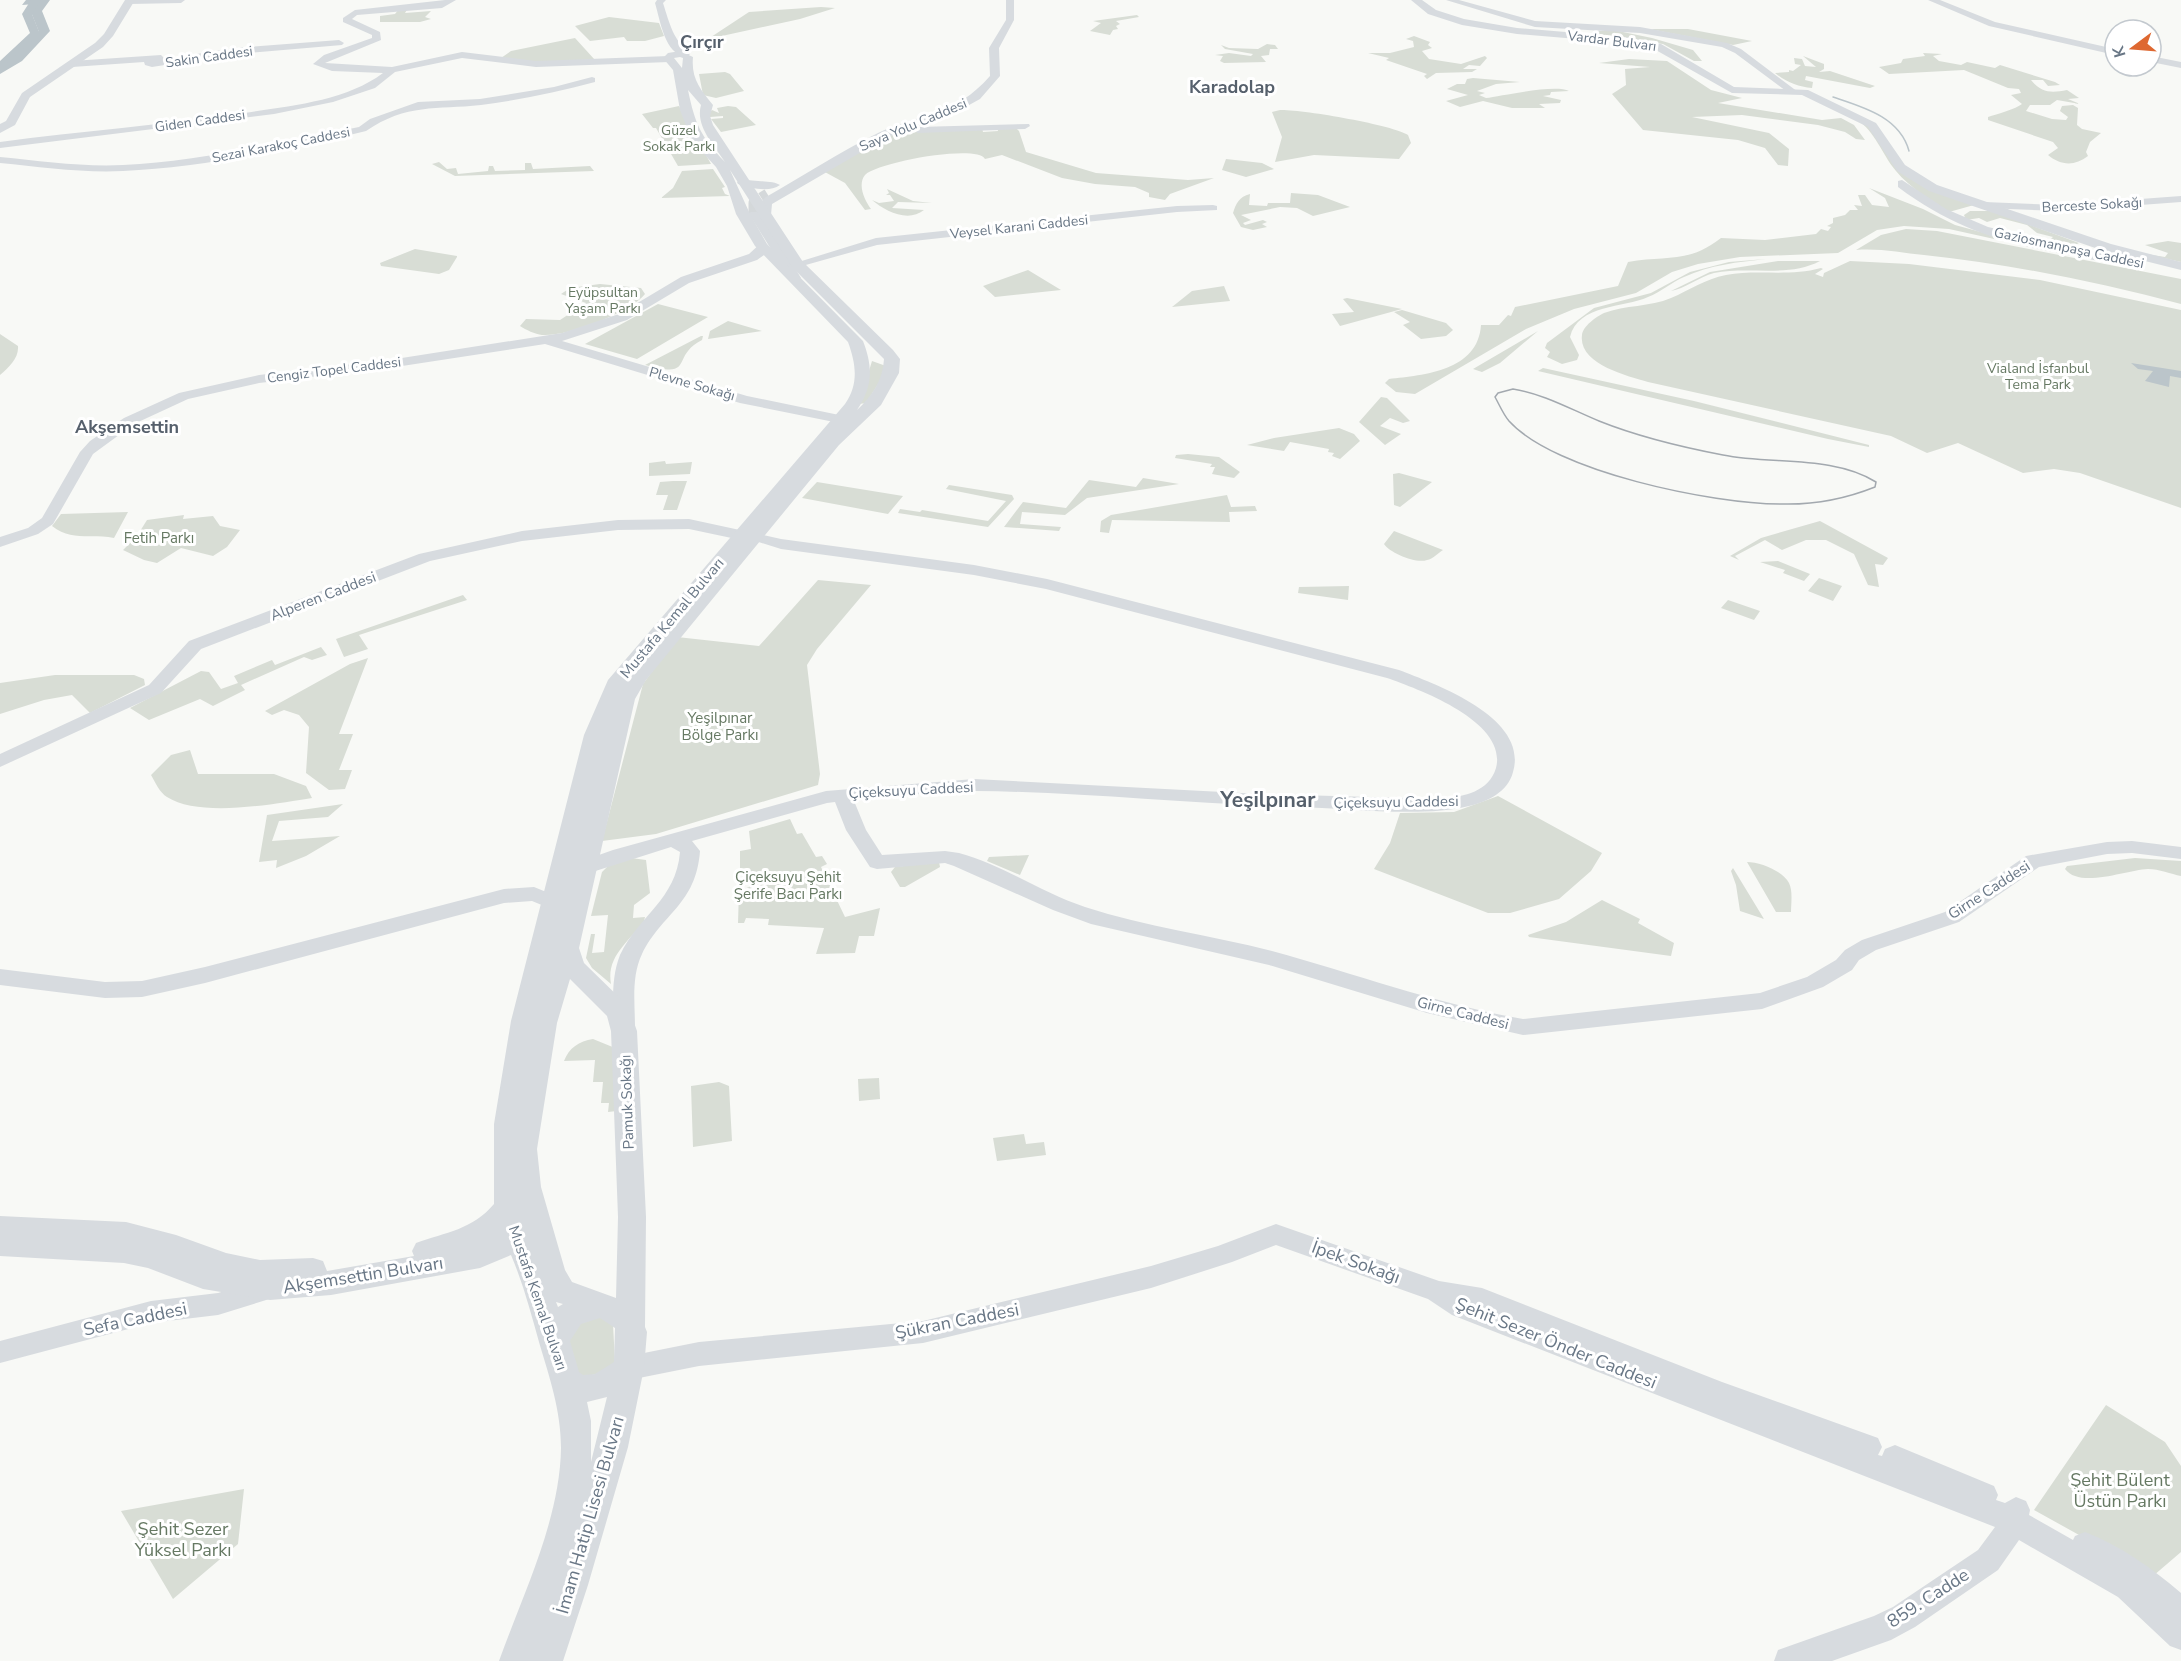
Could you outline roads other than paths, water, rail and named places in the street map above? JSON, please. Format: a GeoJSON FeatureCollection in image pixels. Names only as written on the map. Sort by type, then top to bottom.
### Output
{"type":"FeatureCollection","features":[{"type":"Feature","properties":{"kind":"main road"},"geometry":{"type":"LineString","coordinates":[[1409,0],[1429,14],[1453,24],[1500,29]]}},
{"type":"Feature","properties":{"kind":"main road","name":"Vardar Bulvarı"},"geometry":{"type":"LineString","coordinates":[[1416,0],[1440,16],[1500,29],[1647,45],[1667,53],[1720,89],[1752,95],[1793,92]]}},
{"type":"Feature","properties":{"kind":"main road"},"geometry":{"type":"LineString","coordinates":[[3,125],[26,95],[108,36],[127,1]]}},
{"type":"Feature","properties":{"kind":"main road","name":"Vardar Bulvarı"},"geometry":{"type":"LineString","coordinates":[[1500,29],[1597,33],[1641,42],[1663,48],[1720,85],[1732,90],[1793,92]]}},
{"type":"Feature","properties":{"kind":"main road"},"geometry":{"type":"LineString","coordinates":[[888,354],[795,267],[778,265],[762,246],[740,208],[734,186],[722,165],[705,150],[696,137],[684,101],[679,74],[670,60],[686,55],[693,90],[707,105],[704,119],[752,197],[760,215],[795,267],[857,344],[868,353],[888,354]]}},
{"type":"Feature","properties":{"kind":"main road","name":"Gaziosmanpaşa Caddesi"},"geometry":{"type":"LineString","coordinates":[[1793,92],[1872,125],[1901,168],[1913,178],[1934,188],[2078,237],[2181,266]]}},
{"type":"Feature","properties":{"kind":"main road"},"geometry":{"type":"LineString","coordinates":[[684,101],[703,100]]}},
{"type":"Feature","properties":{"kind":"main road","name":"Gaziosmanpaşa Caddesi"},"geometry":{"type":"LineString","coordinates":[[1819,102],[1857,123],[1866,131],[1891,176],[1939,211],[1964,217],[2053,248],[2181,271]]}},
{"type":"Feature","properties":{"kind":"main road"},"geometry":{"type":"LineString","coordinates":[[696,137],[705,142],[720,143]]}},
{"type":"Feature","properties":{"kind":"main road"},"geometry":{"type":"LineString","coordinates":[[705,150],[709,146],[720,143]]}},
{"type":"Feature","properties":{"kind":"main road"},"geometry":{"type":"LineString","coordinates":[[740,208],[752,197]]}},
{"type":"Feature","properties":{"kind":"main road"},"geometry":{"type":"LineString","coordinates":[[1964,217],[1983,209],[1998,208]]}},
{"type":"Feature","properties":{"kind":"main road"},"geometry":{"type":"LineString","coordinates":[[1964,217],[1998,208]]}},
{"type":"Feature","properties":{"kind":"main road"},"geometry":{"type":"LineString","coordinates":[[2053,248],[2076,247],[2080,244],[2078,237]]}},
{"type":"Feature","properties":{"kind":"main road"},"geometry":{"type":"LineString","coordinates":[[857,344],[863,364],[888,354]]}},
{"type":"Feature","properties":{"kind":"main road","name":"Mustafa Kemal Bulvarı"},"geometry":{"type":"LineString","coordinates":[[632,1332],[628,1322],[617,1311],[562,1291],[527,1229],[511,1220],[506,1163],[510,1103],[526,1011],[591,753],[611,693],[638,656],[747,537],[787,498],[833,441],[875,402],[891,373],[888,354]]}},
{"type":"Feature","properties":{"kind":"main road","name":"Mustafa Kemal Bulvarı"},"geometry":{"type":"LineString","coordinates":[[565,1379],[533,1276],[527,1229],[524,1149],[544,1023],[567,948],[618,726],[630,687],[747,537],[787,479],[845,413],[860,391],[863,364]]}},
{"type":"Feature","properties":{"kind":"main road"},"geometry":{"type":"LineString","coordinates":[[833,441],[843,423],[845,413],[875,402]]}},
{"type":"Feature","properties":{"kind":"main road"},"geometry":{"type":"LineString","coordinates":[[787,479],[782,495],[787,498]]}},
{"type":"Feature","properties":{"kind":"main road"},"geometry":{"type":"LineString","coordinates":[[559,878],[586,867]]}},
{"type":"Feature","properties":{"kind":"main road"},"geometry":{"type":"LineString","coordinates":[[567,948],[573,967],[618,1012],[624,1031]]}},
{"type":"Feature","properties":{"kind":"main road","name":"Pamuk Sokağı"},"geometry":{"type":"LineString","coordinates":[[624,1031],[632,1217],[632,1332],[629,1368]]}},
{"type":"Feature","properties":{"kind":"main road","name":"Akşemsettin Bulvarı"},"geometry":{"type":"LineString","coordinates":[[0,1244],[124,1251],[151,1257],[203,1277],[240,1285],[270,1288],[332,1275],[472,1239],[498,1222],[510,1200]]}},
{"type":"Feature","properties":{"kind":"main road","name":"Akşemsettin Bulvarı"},"geometry":{"type":"LineString","coordinates":[[0,1228],[126,1234],[176,1247],[225,1265],[260,1272],[332,1275],[480,1256]]}},
{"type":"Feature","properties":{"kind":"main road"},"geometry":{"type":"LineString","coordinates":[[480,1256],[527,1229]]}},
{"type":"Feature","properties":{"kind":"main road"},"geometry":{"type":"LineString","coordinates":[[480,1256],[519,1261],[533,1276]]}},
{"type":"Feature","properties":{"kind":"main road"},"geometry":{"type":"LineString","coordinates":[[554,1342],[557,1330],[566,1318],[580,1309],[603,1305]]}},
{"type":"Feature","properties":{"kind":"main road"},"geometry":{"type":"LineString","coordinates":[[565,1379],[581,1390],[592,1390],[614,1380],[629,1368]]}},
{"type":"Feature","properties":{"kind":"main road","name":"İmam Hatip Lisesi Bulvarı"},"geometry":{"type":"LineString","coordinates":[[545,1661],[571,1586],[612,1447],[629,1368]]}},
{"type":"Feature","properties":{"kind":"main road","name":"İmam Hatip Lisesi Bulvarı"},"geometry":{"type":"LineString","coordinates":[[517,1661],[563,1524],[575,1470],[577,1435],[565,1379]]}},
{"type":"Feature","properties":{"kind":"main road"},"geometry":{"type":"LineString","coordinates":[[577,1435],[598,1431],[608,1437],[612,1447]]}},
{"type":"Feature","properties":{"kind":"street"},"geometry":{"type":"LineString","coordinates":[[127,1],[181,0]]}},
{"type":"Feature","properties":{"kind":"street"},"geometry":{"type":"LineString","coordinates":[[378,1],[421,0]]}},
{"type":"Feature","properties":{"kind":"street"},"geometry":{"type":"LineString","coordinates":[[452,0],[442,5],[355,13],[346,20],[377,34],[376,39],[327,57],[318,64],[332,68],[392,70],[465,55],[532,64],[670,60],[670,40]]}},
{"type":"Feature","properties":{"kind":"street"},"geometry":{"type":"LineString","coordinates":[[662,0],[659,3],[670,40],[676,50],[686,55]]}},
{"type":"Feature","properties":{"kind":"street"},"geometry":{"type":"LineString","coordinates":[[991,48],[1004,21],[1005,0]]}},
{"type":"Feature","properties":{"kind":"street","name":"Saya Yolu Caddesi"},"geometry":{"type":"LineString","coordinates":[[771,190],[881,132],[948,113],[973,97],[995,76],[991,48],[1010,20],[1010,0]]}},
{"type":"Feature","properties":{"kind":"street"},"geometry":{"type":"LineString","coordinates":[[1450,0],[1515,19],[1572,32]]}},
{"type":"Feature","properties":{"kind":"street"},"geometry":{"type":"LineString","coordinates":[[1932,0],[1992,24],[2103,49]]}},
{"type":"Feature","properties":{"kind":"street","name":"Gaziosmanpaşa Caddesi"},"geometry":{"type":"LineString","coordinates":[[1597,33],[1650,31],[1724,45],[1738,51],[1793,92]]}},
{"type":"Feature","properties":{"kind":"street","name":"Sakin Caddesi"},"geometry":{"type":"LineString","coordinates":[[69,64],[154,56],[161,58],[148,63],[152,64],[235,51],[339,43]]}},
{"type":"Feature","properties":{"kind":"street"},"geometry":{"type":"LineString","coordinates":[[2163,62],[2181,66]]}},
{"type":"Feature","properties":{"kind":"street","name":"Giden Caddesi"},"geometry":{"type":"LineString","coordinates":[[0,145],[197,122],[341,98],[377,85],[389,76],[392,70]]}},
{"type":"Feature","properties":{"kind":"street","name":"Sezai Karakoç Caddesi"},"geometry":{"type":"LineString","coordinates":[[0,160],[107,169],[205,159],[362,129],[374,121],[418,105],[489,101],[555,90],[592,80]]}},
{"type":"Feature","properties":{"kind":"street"},"geometry":{"type":"LineString","coordinates":[[907,125],[920,129]]}},
{"type":"Feature","properties":{"kind":"street","name":"Saya Yolu Caddesi"},"geometry":{"type":"LineString","coordinates":[[760,215],[770,199],[907,125]]}},
{"type":"Feature","properties":{"kind":"street"},"geometry":{"type":"LineString","coordinates":[[891,132],[1025,126]]}},
{"type":"Feature","properties":{"kind":"street"},"geometry":{"type":"LineString","coordinates":[[742,182],[771,190]]}},
{"type":"Feature","properties":{"kind":"street"},"geometry":{"type":"LineString","coordinates":[[752,197],[771,190]]}},
{"type":"Feature","properties":{"kind":"street","name":"Berceste Sokağı"},"geometry":{"type":"LineString","coordinates":[[1998,208],[2059,208],[2181,199]]}},
{"type":"Feature","properties":{"kind":"street","name":"Veysel Karani Caddesi"},"geometry":{"type":"LineString","coordinates":[[795,267],[876,242],[1211,206]]}},
{"type":"Feature","properties":{"kind":"street","name":"Cengiz Topel Caddesi"},"geometry":{"type":"LineString","coordinates":[[0,542],[33,531],[48,522],[87,452],[95,444],[129,421],[184,396],[259,379],[548,341],[623,317],[664,290],[714,269],[753,257],[760,252],[762,246]]}},
{"type":"Feature","properties":{"kind":"street","name":"Cengiz Topel Caddesi"},"geometry":{"type":"LineString","coordinates":[[714,269],[754,262],[778,265]]}},
{"type":"Feature","properties":{"kind":"street","name":"Plevne Sokağı"},"geometry":{"type":"LineString","coordinates":[[548,341],[745,400],[845,413]]}},
{"type":"Feature","properties":{"kind":"street","name":"Alperen Caddesi"},"geometry":{"type":"LineString","coordinates":[[0,761],[155,689],[195,645],[425,558],[533,535],[618,525],[679,525],[710,529]]}},
{"type":"Feature","properties":{"kind":"street"},"geometry":{"type":"LineString","coordinates":[[710,529],[786,543]]}},
{"type":"Feature","properties":{"kind":"street"},"geometry":{"type":"LineString","coordinates":[[710,529],[786,543]]}},
{"type":"Feature","properties":{"kind":"street","name":"Çiçeksuyu Caddesi"},"geometry":{"type":"LineString","coordinates":[[586,867],[620,855],[842,794],[974,785],[1261,800],[1443,805],[1476,798],[1496,788],[1508,766],[1509,757],[1500,738],[1483,720],[1438,693],[1393,674],[1047,584],[974,570],[786,543]]}},
{"type":"Feature","properties":{"kind":"street","name":"Girne Caddesi"},"geometry":{"type":"LineString","coordinates":[[842,794],[848,815],[861,841],[877,862],[945,857],[959,860],[1072,910],[1102,920],[1250,953],[1422,1004],[1492,1022],[1523,1027],[1762,1001],[1815,982],[1844,965],[1852,955],[1869,945],[1952,917],[2033,861],[2107,848],[2132,847],[2181,853]]}},
{"type":"Feature","properties":{"kind":"street","name":"Pamuk Sokağı"},"geometry":{"type":"LineString","coordinates":[[624,1031],[628,963],[633,951],[678,895],[686,876],[690,856],[710,830]]}},
{"type":"Feature","properties":{"kind":"street"},"geometry":{"type":"LineString","coordinates":[[672,841],[685,845],[690,856]]}},
{"type":"Feature","properties":{"kind":"street"},"geometry":{"type":"LineString","coordinates":[[592,843],[599,851],[620,855]]}},
{"type":"Feature","properties":{"kind":"street"},"geometry":{"type":"LineString","coordinates":[[0,977],[105,990],[142,989],[205,975],[504,896],[559,878]]}},
{"type":"Feature","properties":{"kind":"street"},"geometry":{"type":"LineString","coordinates":[[504,896],[534,894],[554,903]]}},
{"type":"Feature","properties":{"kind":"street","name":"İpek Sokağı"},"geometry":{"type":"LineString","coordinates":[[1276,1234],[1437,1291]]}},
{"type":"Feature","properties":{"kind":"street","name":"Şükran Caddesi"},"geometry":{"type":"LineString","coordinates":[[629,1368],[699,1354],[923,1332],[1151,1276],[1223,1255],[1276,1234]]}},
{"type":"Feature","properties":{"kind":"street","name":"Sefa Caddesi"},"geometry":{"type":"LineString","coordinates":[[0,1352],[151,1312],[218,1304],[270,1288]]}},
{"type":"Feature","properties":{"kind":"street","name":"Şehit Sezer Önder Caddesi"},"geometry":{"type":"LineString","coordinates":[[1437,1291],[1461,1307],[1539,1331],[1855,1449],[2015,1516],[2128,1587],[2181,1629]]}},
{"type":"Feature","properties":{"kind":"street","name":"859. Cadde"},"geometry":{"type":"LineString","coordinates":[[1789,1661],[1880,1629],[1904,1617],[1988,1560],[2015,1516]]}},
{"type":"Feature","properties":{"kind":"waterway"},"geometry":{"type":"LineString","coordinates":[[0,66],[35,34],[27,14],[36,0]]}},
{"type":"Feature","properties":{"kind":"waterway"},"geometry":{"type":"LineString","coordinates":[[1833,97],[1868,110],[1889,122],[1898,130],[1909,151]]}},
{"type":"Feature","properties":{"kind":"tunnel"},"geometry":{"type":"LineString","coordinates":[[755,214],[755,203],[768,195]]}},
{"type":"Feature","properties":{"kind":"tram line"},"geometry":{"type":"LineString","coordinates":[[1513,389],[1546,398],[1614,427],[1660,441],[1742,458],[1822,464],[1841,468],[1859,473],[1876,482],[1875,487],[1829,500],[1781,504],[1716,498],[1637,482],[1597,470],[1531,439],[1509,421],[1495,397],[1498,393],[1513,389]]}},
{"type":"Feature","properties":{"kind":"district","name":"Çırçır"},"geometry":{"type":"Point","coordinates":[702,42]}},
{"type":"Feature","properties":{"kind":"district","name":"Karadolap"},"geometry":{"type":"Point","coordinates":[1232,87]}},
{"type":"Feature","properties":{"kind":"district","name":"Akşemsettin"},"geometry":{"type":"Point","coordinates":[127,427]}},
{"type":"Feature","properties":{"kind":"district","name":"Yeşilpınar"},"geometry":{"type":"Point","coordinates":[1268,800]}},
{"type":"Feature","properties":{"kind":"park label","name":"Güzel Sokak Parkı"},"geometry":{"type":"Point","coordinates":[679,138]}},
{"type":"Feature","properties":{"kind":"park label","name":"Eyüpsultan Yaşam Parkı"},"geometry":{"type":"Point","coordinates":[603,300]}},
{"type":"Feature","properties":{"kind":"park label","name":"Vialand İsfanbul Tema Park"},"geometry":{"type":"Point","coordinates":[2038,376]}},
{"type":"Feature","properties":{"kind":"park label","name":"Fetih Parkı"},"geometry":{"type":"Point","coordinates":[159,538]}},
{"type":"Feature","properties":{"kind":"park label","name":"Yeşilpınar Bölge Parkı"},"geometry":{"type":"Point","coordinates":[720,726]}},
{"type":"Feature","properties":{"kind":"park label","name":"Çiçeksuyu Şehit Şerife Bacı Parkı"},"geometry":{"type":"Point","coordinates":[788,886]}},
{"type":"Feature","properties":{"kind":"park label","name":"Şehit Bülent Üstün Parkı"},"geometry":{"type":"Point","coordinates":[2120,1490]}},
{"type":"Feature","properties":{"kind":"park label","name":"Şehit Sezer Yüksel Parkı"},"geometry":{"type":"Point","coordinates":[183,1540]}}]}
